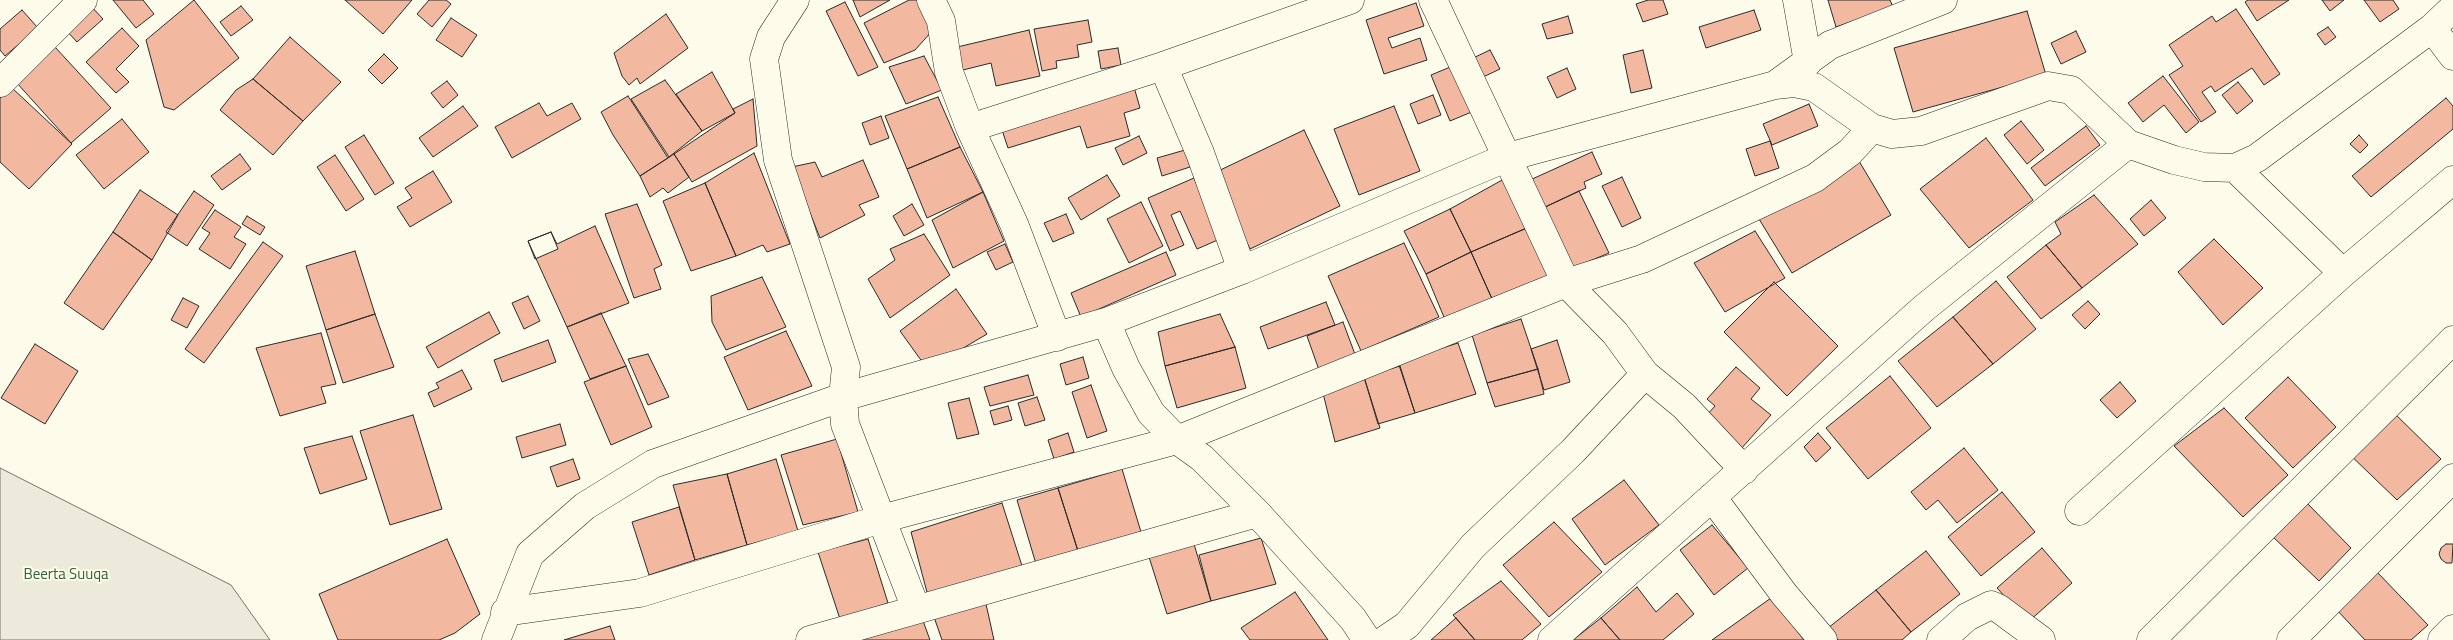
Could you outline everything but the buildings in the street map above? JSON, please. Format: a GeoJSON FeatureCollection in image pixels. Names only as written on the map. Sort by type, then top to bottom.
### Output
{"type":"FeatureCollection","features":[{"type":"Feature","properties":{"kind":"street"},"geometry":{"type":"LineString","coordinates":[[0,82],[83,0]]}},
{"type":"Feature","properties":{"kind":"street"},"geometry":{"type":"LineString","coordinates":[[794,0],[771,38],[764,59],[778,160],[846,367],[843,397],[846,424],[916,609]]}},
{"type":"Feature","properties":{"kind":"street"},"geometry":{"type":"LineString","coordinates":[[931,0],[941,21],[949,72],[970,128],[1014,224],[1057,338]]}},
{"type":"Feature","properties":{"kind":"street"},"geometry":{"type":"LineString","coordinates":[[970,128],[1163,66],[1350,0]]}},
{"type":"Feature","properties":{"kind":"street"},"geometry":{"type":"LineString","coordinates":[[1433,0],[1566,283],[1615,334],[1645,374],[1684,406],[1744,470]]}},
{"type":"Feature","properties":{"kind":"street"},"geometry":{"type":"LineString","coordinates":[[1797,0],[1808,62]]}},
{"type":"Feature","properties":{"kind":"street"},"geometry":{"type":"LineString","coordinates":[[1774,85],[1830,45],[1943,0]]}},
{"type":"Feature","properties":{"kind":"street"},"geometry":{"type":"LineString","coordinates":[[496,640],[505,612],[530,554],[585,506],[653,464],[843,397],[1057,338],[1106,322],[1242,270],[1508,158],[1774,85],[1794,83],[1814,86],[1872,128],[1892,134],[1921,131],[2048,86],[2072,90],[2128,144],[2174,160],[2204,167],[2235,168],[2257,158],[2432,28],[2453,8]]}},
{"type":"Feature","properties":{"kind":"street"},"geometry":{"type":"LineString","coordinates":[[2432,28],[2453,56]]}},
{"type":"Feature","properties":{"kind":"street"},"geometry":{"type":"LineString","coordinates":[[1163,66],[1200,153],[1242,270]]}},
{"type":"Feature","properties":{"kind":"street"},"geometry":{"type":"LineString","coordinates":[[505,612],[640,593],[881,519],[1177,440],[1566,283],[1642,259],[1815,178],[1850,152],[1872,128]]}},
{"type":"Feature","properties":{"kind":"street"},"geometry":{"type":"LineString","coordinates":[[1552,640],[1924,308],[2128,144]]}},
{"type":"Feature","properties":{"kind":"street"},"geometry":{"type":"LineString","coordinates":[[2235,168],[2343,274]]}},
{"type":"Feature","properties":{"kind":"street"},"geometry":{"type":"LineString","coordinates":[[2079,511],[2343,274],[2453,180]]}},
{"type":"Feature","properties":{"kind":"street"},"geometry":{"type":"LineString","coordinates":[[1106,322],[1126,368],[1151,413],[1177,440],[1202,458],[1257,513],[1353,619],[1367,640]]}},
{"type":"Feature","properties":{"kind":"street"},"geometry":{"type":"LineString","coordinates":[[2151,640],[2453,340]]}},
{"type":"Feature","properties":{"kind":"street"},"geometry":{"type":"LineString","coordinates":[[1385,640],[1407,625],[1473,546],[1573,452],[1645,374]]}},
{"type":"Feature","properties":{"kind":"street"},"geometry":{"type":"LineString","coordinates":[[2291,640],[2453,478]]}},
{"type":"Feature","properties":{"kind":"street"},"geometry":{"type":"LineString","coordinates":[[1712,497],[1784,594],[1823,640]]}},
{"type":"Feature","properties":{"kind":"street"},"geometry":{"type":"LineString","coordinates":[[810,640],[1257,513]]}},
{"type":"Feature","properties":{"kind":"street"},"geometry":{"type":"LineString","coordinates":[[1941,640],[1967,616],[1990,605],[1998,608],[2042,640]]}},
{"type":"Feature","properties":{"kind":"street"},"geometry":{"type":"LineString","coordinates":[[2442,640],[2453,630]]}},
{"type":"Feature","properties":{"kind":"green space","name":"Beerta Suuqa"},"geometry":{"type":"Polygon","coordinates":[[[0,468],[231,585],[270,640],[0,640],[0,468]]]}}]}
